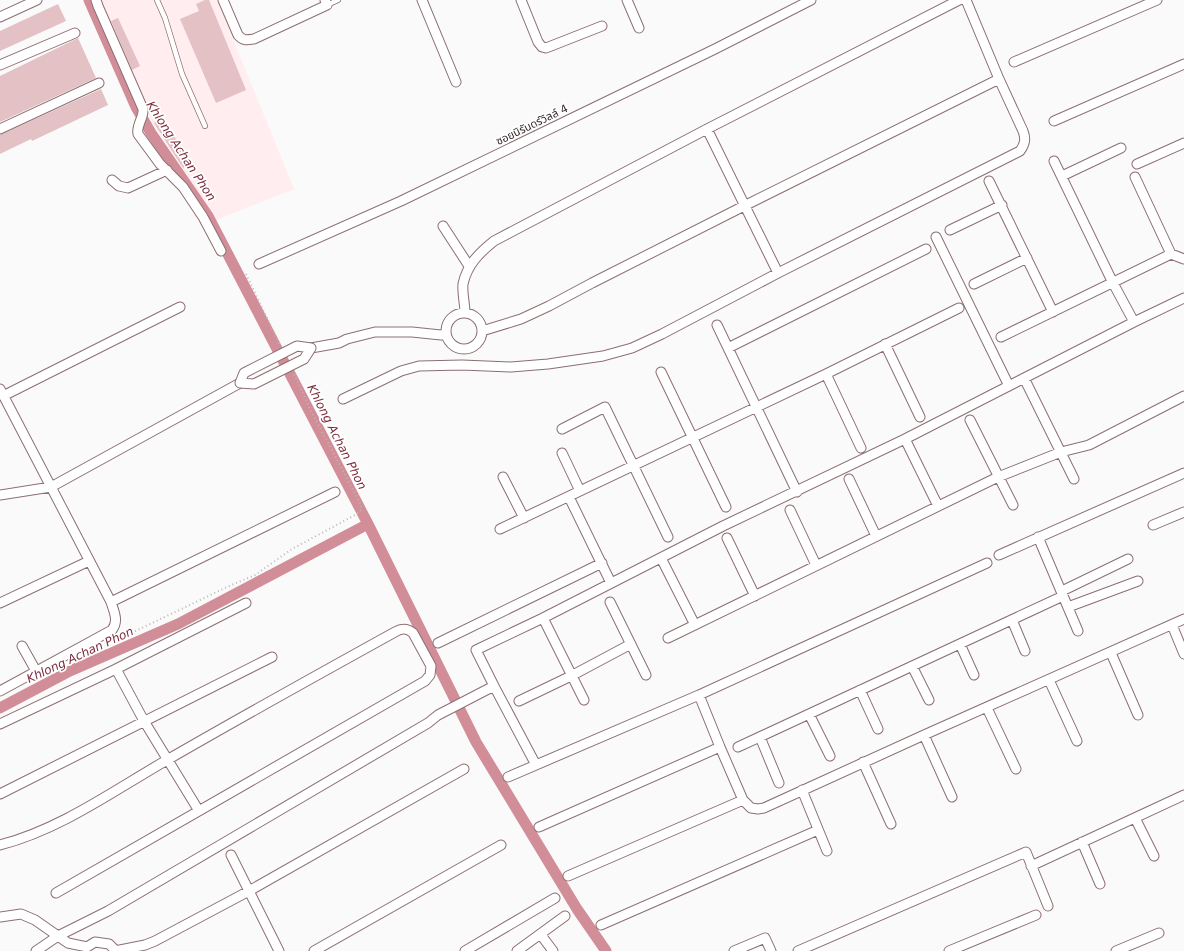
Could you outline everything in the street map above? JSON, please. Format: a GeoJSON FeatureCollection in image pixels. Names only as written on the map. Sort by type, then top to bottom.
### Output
{"type":"FeatureCollection","features":[{"type":"Feature","properties":{"kind":"street"},"geometry":{"type":"LineString","coordinates":[[0,18],[37,0]]}},
{"type":"Feature","properties":{"kind":"street"},"geometry":{"type":"LineString","coordinates":[[96,0],[142,105],[143,116],[137,130],[138,134],[167,170],[183,186],[203,217],[220,251]]}},
{"type":"Feature","properties":{"kind":"street"},"geometry":{"type":"LineString","coordinates":[[223,0],[238,35],[241,39],[246,40],[254,39],[326,2]]}},
{"type":"Feature","properties":{"kind":"street"},"geometry":{"type":"LineString","coordinates":[[422,0],[456,82]]}},
{"type":"Feature","properties":{"kind":"street"},"geometry":{"type":"LineString","coordinates":[[521,0],[538,42],[542,47],[546,48],[602,26]]}},
{"type":"Feature","properties":{"kind":"street"},"geometry":{"type":"LineString","coordinates":[[627,0],[639,28]]}},
{"type":"Feature","properties":{"kind":"street","name":"ซอยนิรันดร์วิลล์ 4"},"geometry":{"type":"LineString","coordinates":[[259,264],[408,197],[716,50],[811,0]]}},
{"type":"Feature","properties":{"kind":"street"},"geometry":{"type":"LineString","coordinates":[[466,313],[463,285],[469,266],[476,257],[499,238],[707,129],[959,0]]}},
{"type":"Feature","properties":{"kind":"street"},"geometry":{"type":"LineString","coordinates":[[343,399],[409,368],[427,365],[511,367],[548,364],[603,356],[632,348],[1020,151],[1026,138],[999,79],[966,0]]}},
{"type":"Feature","properties":{"kind":"street"},"geometry":{"type":"LineString","coordinates":[[1014,62],[1157,0]]}},
{"type":"Feature","properties":{"kind":"street"},"geometry":{"type":"LineString","coordinates":[[0,65],[75,33]]}},
{"type":"Feature","properties":{"kind":"street"},"geometry":{"type":"LineString","coordinates":[[1054,121],[1184,64]]}},
{"type":"Feature","properties":{"kind":"street"},"geometry":{"type":"LineString","coordinates":[[482,331],[521,319],[549,306],[744,206],[999,79]]}},
{"type":"Feature","properties":{"kind":"street"},"geometry":{"type":"LineString","coordinates":[[0,129],[99,83]]}},
{"type":"Feature","properties":{"kind":"street"},"geometry":{"type":"LineString","coordinates":[[707,129],[778,273]]}},
{"type":"Feature","properties":{"kind":"street"},"geometry":{"type":"LineString","coordinates":[[1137,164],[1184,143]]}},
{"type":"Feature","properties":{"kind":"street"},"geometry":{"type":"LineString","coordinates":[[1062,176],[1121,148]]}},
{"type":"Feature","properties":{"kind":"street"},"geometry":{"type":"LineString","coordinates":[[1054,161],[1113,283],[1134,322]]}},
{"type":"Feature","properties":{"kind":"street"},"geometry":{"type":"LineString","coordinates":[[112,180],[119,186],[128,188],[167,170]]}},
{"type":"Feature","properties":{"kind":"street"},"geometry":{"type":"LineString","coordinates":[[1135,177],[1171,254],[1184,259]]}},
{"type":"Feature","properties":{"kind":"street"},"geometry":{"type":"LineString","coordinates":[[989,181],[1053,312]]}},
{"type":"Feature","properties":{"kind":"street"},"geometry":{"type":"LineString","coordinates":[[950,230],[1002,205]]}},
{"type":"Feature","properties":{"kind":"street"},"geometry":{"type":"LineString","coordinates":[[443,226],[469,266]]}},
{"type":"Feature","properties":{"kind":"street"},"geometry":{"type":"LineString","coordinates":[[936,237],[1009,386]]}},
{"type":"Feature","properties":{"kind":"street"},"geometry":{"type":"LineString","coordinates":[[728,348],[926,249]]}},
{"type":"Feature","properties":{"kind":"street"},"geometry":{"type":"LineString","coordinates":[[1001,337],[1171,254]]}},
{"type":"Feature","properties":{"kind":"street"},"geometry":{"type":"LineString","coordinates":[[974,284],[1027,258]]}},
{"type":"Feature","properties":{"kind":"street"},"geometry":{"type":"LineString","coordinates":[[536,765],[476,650],[543,618],[723,526],[797,492],[905,439],[1184,298]]}},
{"type":"Feature","properties":{"kind":"street"},"geometry":{"type":"LineString","coordinates":[[0,691],[112,630],[115,626],[116,620],[111,602],[2,393],[180,307]]}},
{"type":"Feature","properties":{"kind":"street"},"geometry":{"type":"LineString","coordinates":[[500,529],[826,374],[959,308]]}},
{"type":"Feature","properties":{"kind":"street"},"geometry":{"type":"LineString","coordinates":[[466,313],[475,317],[481,326],[482,331],[476,345],[466,349],[455,347],[448,339],[446,334],[446,328],[451,319],[460,314],[466,313]]}},
{"type":"Feature","properties":{"kind":"street"},"geometry":{"type":"LineString","coordinates":[[717,325],[797,492]]}},
{"type":"Feature","properties":{"kind":"street"},"geometry":{"type":"LineString","coordinates":[[240,383],[244,373],[297,346],[310,348],[339,343],[361,335],[375,332],[446,334]]}},
{"type":"Feature","properties":{"kind":"street"},"geometry":{"type":"LineString","coordinates":[[885,344],[920,417]]}},
{"type":"Feature","properties":{"kind":"street"},"geometry":{"type":"LineString","coordinates":[[0,495],[51,487],[240,383],[254,384],[304,359],[310,348]]}},
{"type":"Feature","properties":{"kind":"street"},"geometry":{"type":"LineString","coordinates":[[462,365],[466,349]]}},
{"type":"Feature","properties":{"kind":"street"},"geometry":{"type":"LineString","coordinates":[[661,372],[694,437],[726,507]]}},
{"type":"Feature","properties":{"kind":"street"},"geometry":{"type":"LineString","coordinates":[[826,374],[861,448]]}},
{"type":"Feature","properties":{"kind":"street"},"geometry":{"type":"LineString","coordinates":[[1024,378],[1074,479]]}},
{"type":"Feature","properties":{"kind":"street"},"geometry":{"type":"LineString","coordinates":[[668,638],[998,477],[1061,452],[1089,445],[1184,396]]}},
{"type":"Feature","properties":{"kind":"street"},"geometry":{"type":"LineString","coordinates":[[562,429],[605,407],[668,537]]}},
{"type":"Feature","properties":{"kind":"street"},"geometry":{"type":"LineString","coordinates":[[970,420],[1013,505]]}},
{"type":"Feature","properties":{"kind":"street"},"geometry":{"type":"LineString","coordinates":[[905,439],[938,506]]}},
{"type":"Feature","properties":{"kind":"street"},"geometry":{"type":"LineString","coordinates":[[562,453],[580,491]]}},
{"type":"Feature","properties":{"kind":"street"},"geometry":{"type":"LineString","coordinates":[[999,555],[1184,472]]}},
{"type":"Feature","properties":{"kind":"street"},"geometry":{"type":"LineString","coordinates":[[503,476],[524,518]]}},
{"type":"Feature","properties":{"kind":"street"},"geometry":{"type":"LineString","coordinates":[[849,479],[876,536]]}},
{"type":"Feature","properties":{"kind":"street"},"geometry":{"type":"LineString","coordinates":[[111,602],[335,492]]}},
{"type":"Feature","properties":{"kind":"street"},"geometry":{"type":"LineString","coordinates":[[570,497],[611,583]]}},
{"type":"Feature","properties":{"kind":"street"},"geometry":{"type":"LineString","coordinates":[[790,510],[816,565]]}},
{"type":"Feature","properties":{"kind":"street"},"geometry":{"type":"LineString","coordinates":[[1153,525],[1184,512]]}},
{"type":"Feature","properties":{"kind":"street"},"geometry":{"type":"LineString","coordinates":[[1038,537],[1078,630]]}},
{"type":"Feature","properties":{"kind":"street"},"geometry":{"type":"LineString","coordinates":[[727,538],[755,596]]}},
{"type":"Feature","properties":{"kind":"street"},"geometry":{"type":"LineString","coordinates":[[661,558],[695,625]]}},
{"type":"Feature","properties":{"kind":"street"},"geometry":{"type":"LineString","coordinates":[[738,747],[1012,620],[1128,559]]}},
{"type":"Feature","properties":{"kind":"street"},"geometry":{"type":"LineString","coordinates":[[0,603],[89,561]]}},
{"type":"Feature","properties":{"kind":"street"},"geometry":{"type":"LineString","coordinates":[[508,777],[699,695],[987,563]]}},
{"type":"Feature","properties":{"kind":"street"},"geometry":{"type":"LineString","coordinates":[[438,643],[602,564]]}},
{"type":"Feature","properties":{"kind":"street"},"geometry":{"type":"LineString","coordinates":[[1068,607],[1138,581]]}},
{"type":"Feature","properties":{"kind":"street"},"geometry":{"type":"LineString","coordinates":[[610,602],[646,675]]}},
{"type":"Feature","properties":{"kind":"street"},"geometry":{"type":"LineString","coordinates":[[0,724],[116,669],[246,603]]}},
{"type":"Feature","properties":{"kind":"street"},"geometry":{"type":"LineString","coordinates":[[543,618],[584,700]]}},
{"type":"Feature","properties":{"kind":"street"},"geometry":{"type":"LineString","coordinates":[[699,695],[743,800],[751,808],[758,810],[1184,619]]}},
{"type":"Feature","properties":{"kind":"street"},"geometry":{"type":"LineString","coordinates":[[1012,620],[1025,651]]}},
{"type":"Feature","properties":{"kind":"street"},"geometry":{"type":"LineString","coordinates":[[1172,625],[1184,654]]}},
{"type":"Feature","properties":{"kind":"street"},"geometry":{"type":"LineString","coordinates":[[0,845],[37,834],[64,820],[168,759],[399,629],[409,630],[412,633],[431,666],[430,675],[428,678],[56,893]]}},
{"type":"Feature","properties":{"kind":"street"},"geometry":{"type":"LineString","coordinates":[[519,701],[571,676],[631,644]]}},
{"type":"Feature","properties":{"kind":"street"},"geometry":{"type":"LineString","coordinates":[[960,644],[974,675]]}},
{"type":"Feature","properties":{"kind":"street"},"geometry":{"type":"LineString","coordinates":[[22,646],[36,671]]}},
{"type":"Feature","properties":{"kind":"street"},"geometry":{"type":"LineString","coordinates":[[1111,653],[1138,715]]}},
{"type":"Feature","properties":{"kind":"street"},"geometry":{"type":"LineString","coordinates":[[0,794],[272,657]]}},
{"type":"Feature","properties":{"kind":"street"},"geometry":{"type":"LineString","coordinates":[[912,666],[929,700]]}},
{"type":"Feature","properties":{"kind":"street"},"geometry":{"type":"LineString","coordinates":[[116,669],[144,721],[199,811]]}},
{"type":"Feature","properties":{"kind":"street"},"geometry":{"type":"LineString","coordinates":[[1049,680],[1077,741]]}},
{"type":"Feature","properties":{"kind":"street"},"geometry":{"type":"LineString","coordinates":[[36,951],[58,936],[108,911],[428,723],[438,715],[494,686]]}},
{"type":"Feature","properties":{"kind":"street"},"geometry":{"type":"LineString","coordinates":[[860,690],[878,729]]}},
{"type":"Feature","properties":{"kind":"street"},"geometry":{"type":"LineString","coordinates":[[987,708],[1016,769]]}},
{"type":"Feature","properties":{"kind":"street"},"geometry":{"type":"LineString","coordinates":[[809,714],[830,756]]}},
{"type":"Feature","properties":{"kind":"street"},"geometry":{"type":"LineString","coordinates":[[924,735],[952,797]]}},
{"type":"Feature","properties":{"kind":"street"},"geometry":{"type":"LineString","coordinates":[[760,737],[779,783]]}},
{"type":"Feature","properties":{"kind":"street"},"geometry":{"type":"LineString","coordinates":[[539,827],[720,748]]}},
{"type":"Feature","properties":{"kind":"street"},"geometry":{"type":"LineString","coordinates":[[863,762],[891,824]]}},
{"type":"Feature","properties":{"kind":"street"},"geometry":{"type":"LineString","coordinates":[[0,918],[21,914],[36,920],[68,943],[88,949],[95,942],[109,944],[115,951],[145,945],[249,891],[464,769]]}},
{"type":"Feature","properties":{"kind":"street"},"geometry":{"type":"LineString","coordinates":[[802,790],[827,851]]}},
{"type":"Feature","properties":{"kind":"street"},"geometry":{"type":"LineString","coordinates":[[1031,866],[1184,795]]}},
{"type":"Feature","properties":{"kind":"street"},"geometry":{"type":"LineString","coordinates":[[568,876],[743,800]]}},
{"type":"Feature","properties":{"kind":"street"},"geometry":{"type":"LineString","coordinates":[[1135,818],[1154,856]]}},
{"type":"Feature","properties":{"kind":"street"},"geometry":{"type":"LineString","coordinates":[[601,925],[818,830]]}},
{"type":"Feature","properties":{"kind":"street"},"geometry":{"type":"LineString","coordinates":[[1082,842],[1100,884]]}},
{"type":"Feature","properties":{"kind":"street"},"geometry":{"type":"LineString","coordinates":[[314,951],[501,845]]}},
{"type":"Feature","properties":{"kind":"street"},"geometry":{"type":"LineString","coordinates":[[798,951],[1026,852],[1048,906]]}},
{"type":"Feature","properties":{"kind":"street"},"geometry":{"type":"LineString","coordinates":[[231,854],[278,951]]}},
{"type":"Feature","properties":{"kind":"street"},"geometry":{"type":"LineString","coordinates":[[465,951],[555,898]]}},
{"type":"Feature","properties":{"kind":"street"},"geometry":{"type":"LineString","coordinates":[[948,951],[1036,914]]}},
{"type":"Feature","properties":{"kind":"street"},"geometry":{"type":"LineString","coordinates":[[517,951],[541,935],[565,916]]}},
{"type":"Feature","properties":{"kind":"street"},"geometry":{"type":"LineString","coordinates":[[1116,951],[1159,933]]}},
{"type":"Feature","properties":{"kind":"street"},"geometry":{"type":"LineString","coordinates":[[541,935],[553,951]]}},
{"type":"Feature","properties":{"kind":"street"},"geometry":{"type":"LineString","coordinates":[[734,951],[765,938],[770,951]]}},
{"type":"Feature","properties":{"kind":"lane"},"geometry":{"type":"LineString","coordinates":[[157,0],[165,18],[182,74],[205,126]]}},
{"type":"Feature","properties":{"kind":"lane"},"geometry":{"type":"LineString","coordinates":[[326,2],[338,0]]}},
{"type":"Feature","properties":{"kind":"path"},"geometry":{"type":"LineString","coordinates":[[246,274],[282,351]]}},
{"type":"Feature","properties":{"kind":"path"},"geometry":{"type":"LineString","coordinates":[[114,641],[255,575],[292,549],[361,510],[361,505],[311,411],[292,371]]}},
{"type":"Feature","properties":{"kind":"shaded area"},"geometry":{"type":"Polygon","coordinates":[[[101,0],[217,0],[294,189],[216,220],[153,124],[101,9],[101,0]]]}},
{"type":"Feature","properties":{"kind":"building"},"geometry":{"type":"Polygon","coordinates":[[[209,0],[246,90],[216,103],[180,19],[199,11],[196,4],[209,0]]]}},
{"type":"Feature","properties":{"kind":"building"},"geometry":{"type":"Polygon","coordinates":[[[58,4],[66,21],[0,51],[0,31],[58,4]]]}},
{"type":"Feature","properties":{"kind":"building"},"geometry":{"type":"Polygon","coordinates":[[[118,18],[140,66],[132,70],[111,21],[118,18]]]}},
{"type":"Feature","properties":{"kind":"building"},"geometry":{"type":"Polygon","coordinates":[[[78,38],[96,78],[0,122],[0,76],[78,38]]]}},
{"type":"Feature","properties":{"kind":"building"},"geometry":{"type":"Polygon","coordinates":[[[101,89],[108,105],[32,141],[31,139],[0,154],[0,135],[101,89]]]}},
{"type":"Feature","properties":{"kind":"building"},"geometry":{"type":"Polygon","coordinates":[[[162,118],[191,162],[183,168],[154,123],[162,118]]]}},
{"type":"Feature","properties":{"kind":"waterway","name":"Khlong Achan Phon"},"geometry":{"type":"LineString","coordinates":[[0,708],[70,671],[178,624],[368,524],[208,216],[151,133],[136,107],[89,0]]}},
{"type":"Feature","properties":{"kind":"waterway"},"geometry":{"type":"LineString","coordinates":[[368,524],[476,742],[577,909],[606,951]]}}]}
